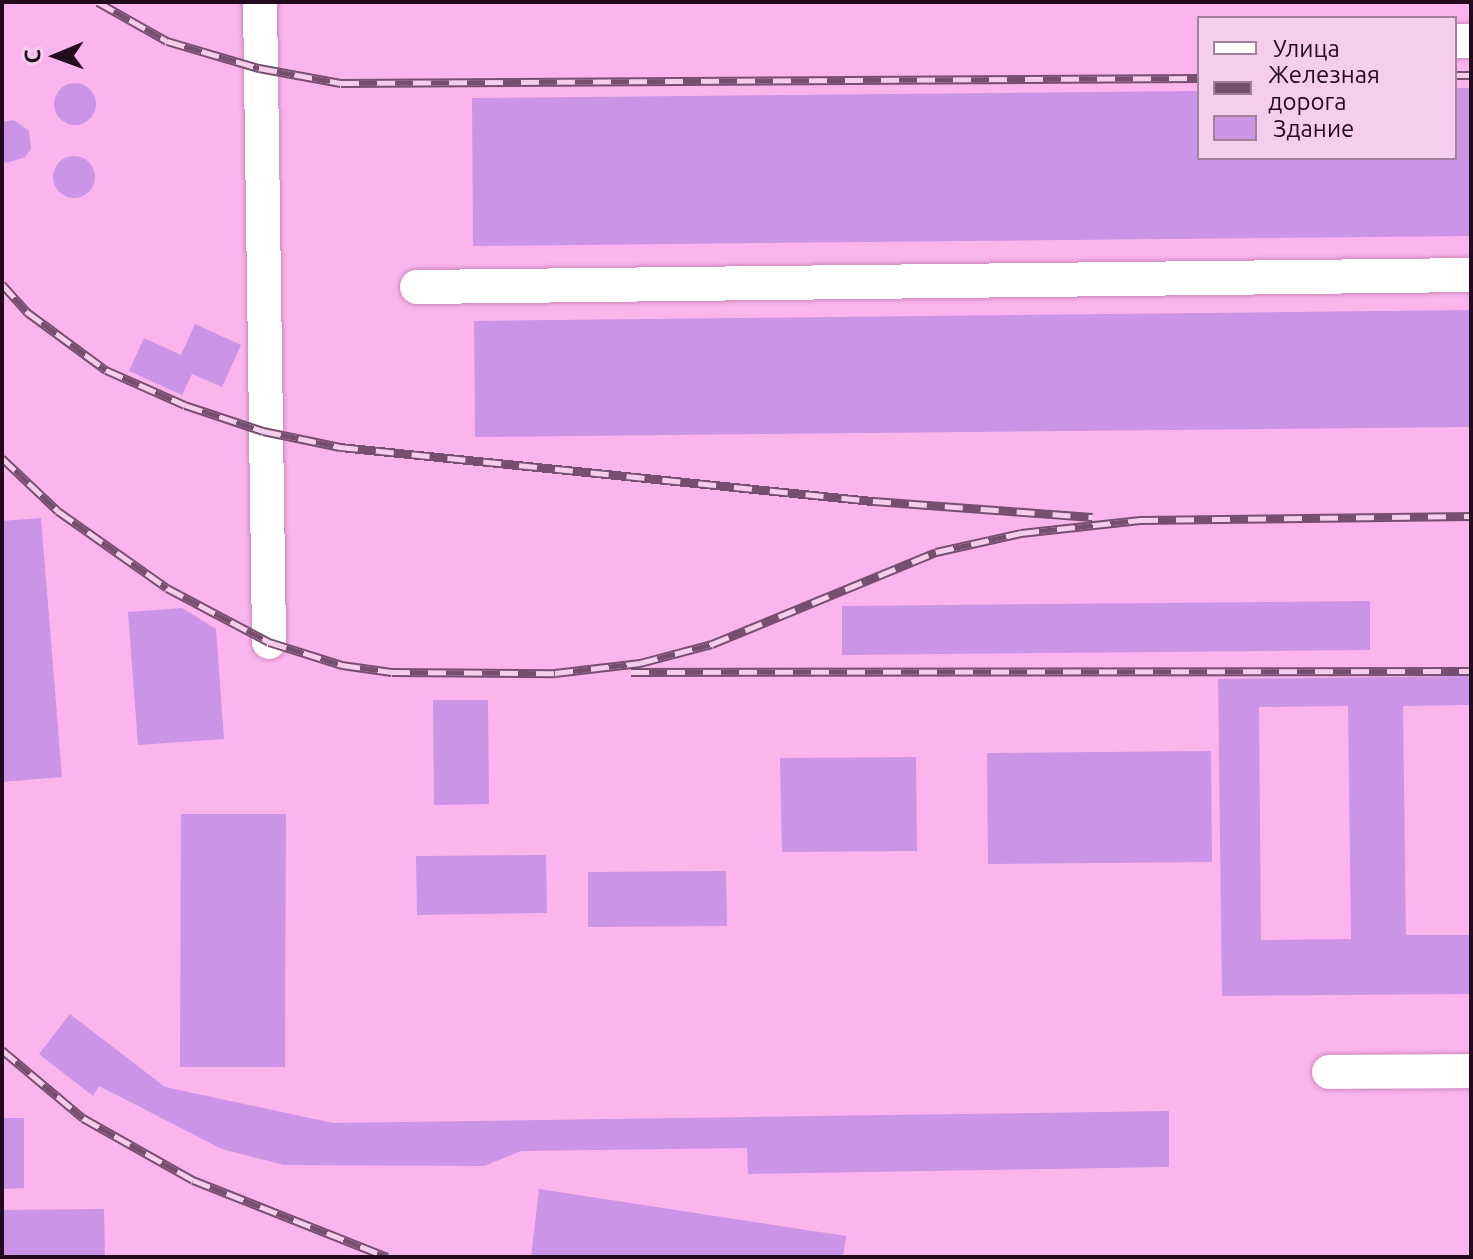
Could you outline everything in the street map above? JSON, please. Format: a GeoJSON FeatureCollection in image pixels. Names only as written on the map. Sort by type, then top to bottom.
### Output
{"type":"FeatureCollection","features":[{"type":"Feature","properties":{"kind":"street"},"geometry":{"type":"LineString","coordinates":[[260,2],[269,642]]}},
{"type":"Feature","properties":{"kind":"street"},"geometry":{"type":"LineString","coordinates":[[417,287],[1471,275]]}},
{"type":"Feature","properties":{"kind":"street"},"geometry":{"type":"LineString","coordinates":[[1329,1072],[1471,1071]]}},
{"type":"Feature","properties":{"kind":"building"},"geometry":{"type":"Polygon","coordinates":[[[75,83],[90,89],[96,104],[90,119],[75,125],[60,119],[54,104],[60,89],[75,83]]]}},
{"type":"Feature","properties":{"kind":"building"},"geometry":{"type":"Polygon","coordinates":[[[1457,88],[1471,88],[1471,236],[473,246],[472,98],[1197,91],[1197,160],[1457,160],[1457,88]]]}},
{"type":"Feature","properties":{"kind":"building"},"geometry":{"type":"Polygon","coordinates":[[[14,120],[29,131],[31,149],[25,157],[7,163],[2,161],[2,122],[14,120]]]}},
{"type":"Feature","properties":{"kind":"building"},"geometry":{"type":"Polygon","coordinates":[[[74,156],[89,162],[95,177],[89,192],[74,198],[59,192],[53,177],[59,162],[74,156]]]}},
{"type":"Feature","properties":{"kind":"building"},"geometry":{"type":"Polygon","coordinates":[[[1471,310],[1471,427],[475,437],[474,321],[1471,310]]]}},
{"type":"Feature","properties":{"kind":"building"},"geometry":{"type":"Polygon","coordinates":[[[195,324],[241,345],[222,387],[192,374],[182,395],[129,371],[144,338],[181,355],[195,324]]]}},
{"type":"Feature","properties":{"kind":"building"},"geometry":{"type":"Polygon","coordinates":[[[41,518],[62,777],[2,782],[2,521],[41,518]]]}},
{"type":"Feature","properties":{"kind":"building"},"geometry":{"type":"Polygon","coordinates":[[[1370,601],[1370,650],[842,655],[842,606],[1370,601]]]}},
{"type":"Feature","properties":{"kind":"building"},"geometry":{"type":"Polygon","coordinates":[[[182,608],[216,629],[224,739],[138,745],[128,612],[182,608]]]}},
{"type":"Feature","properties":{"kind":"building"},"geometry":{"type":"Polygon","coordinates":[[[1471,676],[1471,705],[1403,706],[1406,935],[1471,935],[1471,994],[1222,996],[1218,679],[1471,676]],[[1348,706],[1259,707],[1261,940],[1351,939],[1348,706]]]}},
{"type":"Feature","properties":{"kind":"building"},"geometry":{"type":"Polygon","coordinates":[[[433,700],[488,700],[489,804],[434,805],[433,700]]]}},
{"type":"Feature","properties":{"kind":"building"},"geometry":{"type":"Polygon","coordinates":[[[1211,751],[1212,862],[988,864],[987,753],[1211,751]]]}},
{"type":"Feature","properties":{"kind":"building"},"geometry":{"type":"Polygon","coordinates":[[[916,757],[917,851],[782,852],[780,758],[916,757]]]}},
{"type":"Feature","properties":{"kind":"building"},"geometry":{"type":"Polygon","coordinates":[[[181,814],[286,814],[285,1067],[180,1067],[181,814]]]}},
{"type":"Feature","properties":{"kind":"building"},"geometry":{"type":"Polygon","coordinates":[[[546,855],[547,913],[417,915],[416,856],[546,855]]]}},
{"type":"Feature","properties":{"kind":"building"},"geometry":{"type":"Polygon","coordinates":[[[726,871],[727,926],[588,927],[588,872],[726,871]]]}},
{"type":"Feature","properties":{"kind":"building"},"geometry":{"type":"Polygon","coordinates":[[[70,1014],[165,1087],[333,1123],[1169,1111],[1169,1167],[748,1174],[747,1148],[521,1151],[484,1166],[284,1165],[222,1149],[99,1086],[93,1096],[39,1054],[70,1014]]]}},
{"type":"Feature","properties":{"kind":"building"},"geometry":{"type":"Polygon","coordinates":[[[2,1118],[24,1118],[24,1188],[2,1189],[2,1118]]]}},
{"type":"Feature","properties":{"kind":"building"},"geometry":{"type":"Polygon","coordinates":[[[539,1189],[846,1236],[843,1257],[531,1257],[539,1189]]]}},
{"type":"Feature","properties":{"kind":"building"},"geometry":{"type":"Polygon","coordinates":[[[104,1209],[105,1257],[2,1257],[2,1210],[104,1209]]]}},
{"type":"Feature","properties":{"kind":"railway"},"geometry":{"type":"LineString","coordinates":[[98,2],[167,41],[259,68],[341,83],[1197,78]]}},
{"type":"Feature","properties":{"kind":"railway"},"geometry":{"type":"LineString","coordinates":[[1457,75],[1471,75]]}},
{"type":"Feature","properties":{"kind":"railway"},"geometry":{"type":"LineString","coordinates":[[2,284],[27,312],[106,370],[185,405],[263,431],[340,447],[873,501],[1092,517]]}},
{"type":"Feature","properties":{"kind":"railway"},"geometry":{"type":"LineString","coordinates":[[2,458],[58,511],[167,588],[269,642],[342,665],[392,672],[555,673],[640,663],[712,644],[936,552],[1021,533],[1140,520],[1471,516]]}},
{"type":"Feature","properties":{"kind":"railway"},"geometry":{"type":"LineString","coordinates":[[631,672],[1471,671]]}},
{"type":"Feature","properties":{"kind":"railway"},"geometry":{"type":"LineString","coordinates":[[2,1050],[83,1118],[193,1180],[387,1257]]}}]}
